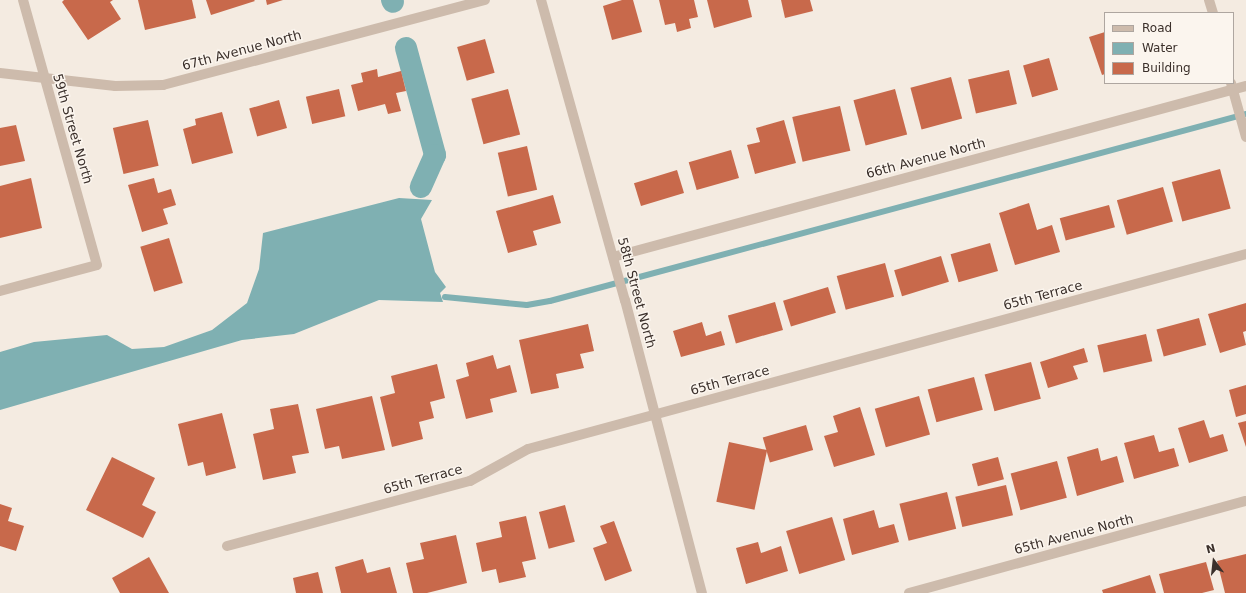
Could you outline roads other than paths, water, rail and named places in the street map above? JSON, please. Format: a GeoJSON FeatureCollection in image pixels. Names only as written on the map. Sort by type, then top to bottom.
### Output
{"type":"FeatureCollection","features":[{"type":"Feature","properties":{"kind":"street","name":"59th Street North"},"geometry":{"type":"LineString","coordinates":[[0,291],[97,265],[23,0]]}},
{"type":"Feature","properties":{"kind":"street","name":"67th Avenue North"},"geometry":{"type":"LineString","coordinates":[[0,73],[115,86],[163,85],[485,0]]}},
{"type":"Feature","properties":{"kind":"street","name":"58th Street North"},"geometry":{"type":"LineString","coordinates":[[541,0],[625,300],[702,593]]}},
{"type":"Feature","properties":{"kind":"street"},"geometry":{"type":"LineString","coordinates":[[1209,0],[1213,12]]}},
{"type":"Feature","properties":{"kind":"street","name":"66th Avenue North"},"geometry":{"type":"LineString","coordinates":[[613,257],[1232,86],[1246,86]]}},
{"type":"Feature","properties":{"kind":"street"},"geometry":{"type":"LineString","coordinates":[[1232,86],[1245,133]]}},
{"type":"Feature","properties":{"kind":"street","name":"65th Terrace"},"geometry":{"type":"LineString","coordinates":[[227,546],[470,481],[528,449],[1246,254]]}},
{"type":"Feature","properties":{"kind":"street","name":"65th Avenue North"},"geometry":{"type":"LineString","coordinates":[[909,593],[1246,501]]}},
{"type":"Feature","properties":{"kind":"water"},"geometry":{"type":"Polygon","coordinates":[[[399,198],[432,200],[421,219],[435,272],[446,287],[440,293],[443,302],[379,300],[294,334],[242,340],[0,410],[0,352],[34,342],[107,335],[132,349],[164,347],[212,330],[247,303],[259,269],[263,233],[399,198]]]}},
{"type":"Feature","properties":{"kind":"waterway"},"geometry":{"type":"LineString","coordinates":[[406,48],[435,155],[421,187]]}},
{"type":"Feature","properties":{"kind":"waterway"},"geometry":{"type":"LineString","coordinates":[[445,297],[527,305],[550,301],[1246,114]]}}]}
